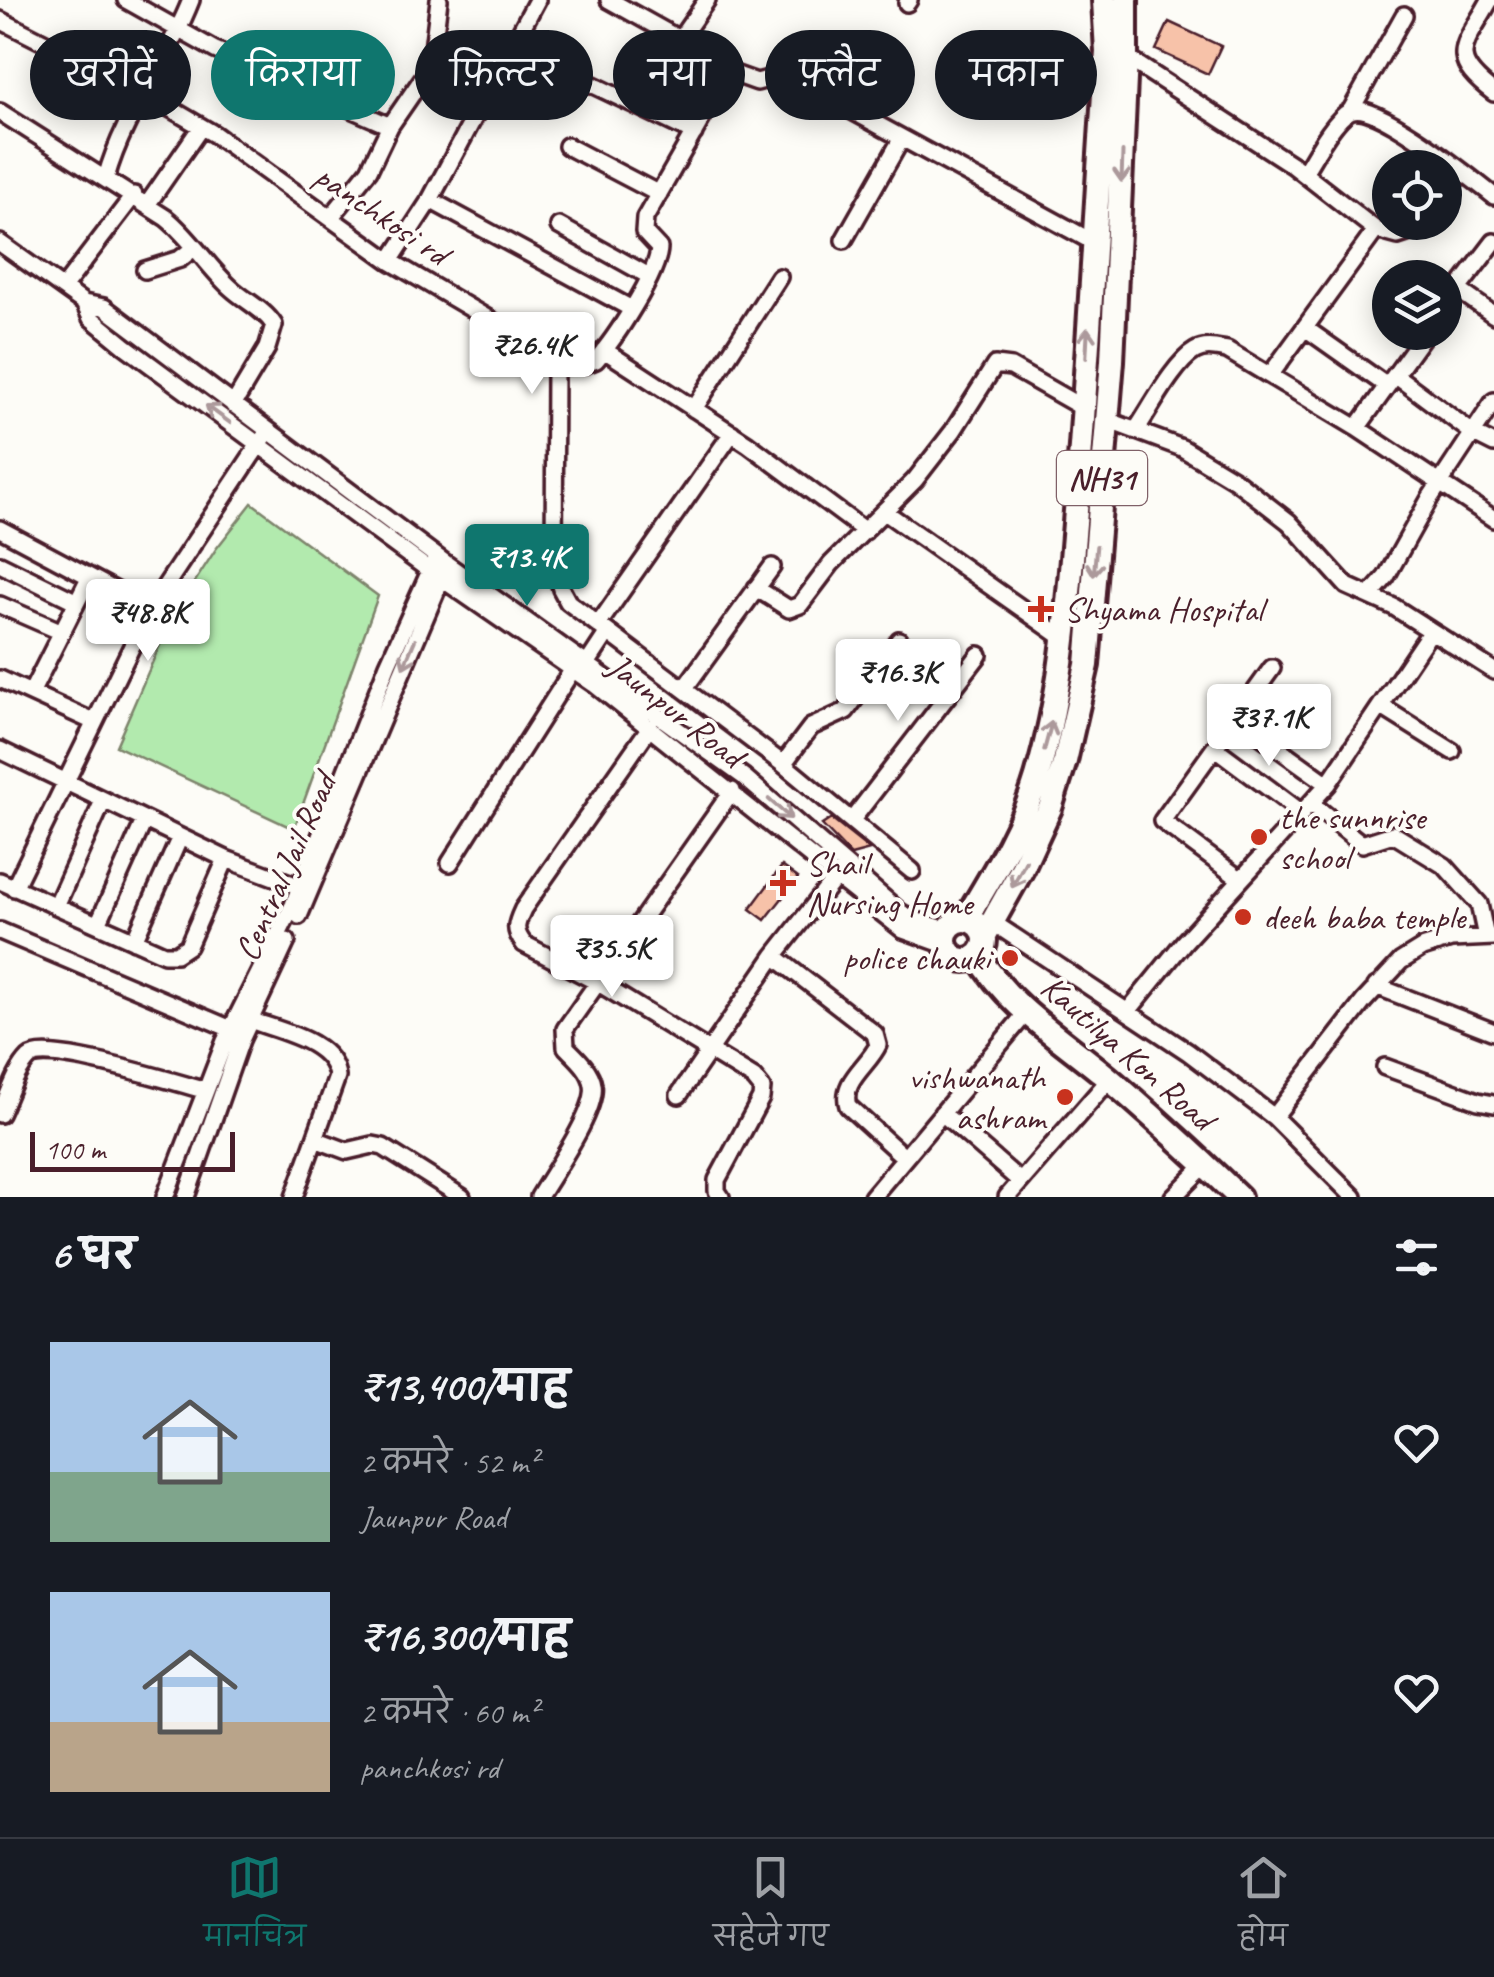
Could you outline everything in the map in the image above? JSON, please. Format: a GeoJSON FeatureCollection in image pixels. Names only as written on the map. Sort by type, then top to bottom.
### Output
{"type":"FeatureCollection","features":[{"type":"Feature","properties":{"kind":"highway","name":"NH31"},"geometry":{"type":"LineString","coordinates":[[968,938],[1036,781],[1055,710],[1065,639],[1107,52],[1102,0]]}},
{"type":"Feature","properties":{"kind":"highway","name":"NH31"},"geometry":{"type":"LineString","coordinates":[[968,938],[1022,869],[1050,808],[1087,665],[1107,420],[1126,0]]}},
{"type":"Feature","properties":{"kind":"highway","name":"Kautilya Kon Road"},"geometry":{"type":"LineString","coordinates":[[968,938],[1023,1016],[1221,1197]]}},
{"type":"Feature","properties":{"kind":"highway","name":"Kautilya Kon Road"},"geometry":{"type":"LineString","coordinates":[[1023,1016],[1110,1079],[1238,1197]]}},
{"type":"Feature","properties":{"kind":"street"},"geometry":{"type":"LineString","coordinates":[[126,0],[180,30],[191,0]]}},
{"type":"Feature","properties":{"kind":"street"},"geometry":{"type":"LineString","coordinates":[[330,218],[376,161],[390,126],[432,58],[439,0]]}},
{"type":"Feature","properties":{"kind":"street"},"geometry":{"type":"LineString","coordinates":[[390,261],[430,200],[537,0]]}},
{"type":"Feature","properties":{"kind":"street"},"geometry":{"type":"LineString","coordinates":[[609,0],[664,30]]}},
{"type":"Feature","properties":{"kind":"street"},"geometry":{"type":"LineString","coordinates":[[686,30],[707,0]]}},
{"type":"Feature","properties":{"kind":"street"},"geometry":{"type":"LineString","coordinates":[[1490,0],[1464,57],[1468,72],[1494,93]]}},
{"type":"Feature","properties":{"kind":"street"},"geometry":{"type":"LineString","coordinates":[[1352,110],[1404,14]]}},
{"type":"Feature","properties":{"kind":"street","name":"panchkosi rd"},"geometry":{"type":"LineString","coordinates":[[0,20],[30,35]]}},
{"type":"Feature","properties":{"kind":"street"},"geometry":{"type":"LineString","coordinates":[[191,36],[277,79],[390,126]]}},
{"type":"Feature","properties":{"kind":"street"},"geometry":{"type":"LineString","coordinates":[[1126,58],[1304,172],[1372,227]]}},
{"type":"Feature","properties":{"kind":"street"},"geometry":{"type":"LineString","coordinates":[[745,78],[757,82],[782,75],[790,77],[1093,242]]}},
{"type":"Feature","properties":{"kind":"street"},"geometry":{"type":"LineString","coordinates":[[593,84],[694,134]]}},
{"type":"Feature","properties":{"kind":"street"},"geometry":{"type":"LineString","coordinates":[[1304,172],[1340,118],[1361,108],[1374,113],[1422,150]]}},
{"type":"Feature","properties":{"kind":"street"},"geometry":{"type":"LineString","coordinates":[[0,112],[141,200],[177,227],[231,288],[269,317],[274,325],[267,348],[233,405]]}},
{"type":"Feature","properties":{"kind":"street"},"geometry":{"type":"LineString","coordinates":[[106,178],[128,120]]}},
{"type":"Feature","properties":{"kind":"street","name":"panchkosi rd"},"geometry":{"type":"LineString","coordinates":[[190,120],[390,261],[550,355],[555,366]]}},
{"type":"Feature","properties":{"kind":"street"},"geometry":{"type":"LineString","coordinates":[[702,120],[642,226],[659,248],[657,261],[630,308],[596,360],[555,366],[554,561],[561,589],[568,602],[783,764],[912,871]]}},
{"type":"Feature","properties":{"kind":"street"},"geometry":{"type":"LineString","coordinates":[[63,288],[202,127]]}},
{"type":"Feature","properties":{"kind":"street"},"geometry":{"type":"LineString","coordinates":[[844,240],[902,138]]}},
{"type":"Feature","properties":{"kind":"street"},"geometry":{"type":"LineString","coordinates":[[568,146],[659,194]]}},
{"type":"Feature","properties":{"kind":"street"},"geometry":{"type":"LineString","coordinates":[[1462,178],[1494,196]]}},
{"type":"Feature","properties":{"kind":"street"},"geometry":{"type":"LineString","coordinates":[[430,200],[630,308]]}},
{"type":"Feature","properties":{"kind":"street"},"geometry":{"type":"LineString","coordinates":[[560,226],[649,276]]}},
{"type":"Feature","properties":{"kind":"street"},"geometry":{"type":"LineString","coordinates":[[1272,374],[1372,236]]}},
{"type":"Feature","properties":{"kind":"street"},"geometry":{"type":"LineString","coordinates":[[1462,284],[1494,242]]}},
{"type":"Feature","properties":{"kind":"street","name":"Jaunpur Road"},"geometry":{"type":"LineString","coordinates":[[0,243],[84,303],[104,308],[233,405],[264,438]]}},
{"type":"Feature","properties":{"kind":"street"},"geometry":{"type":"LineString","coordinates":[[145,270],[180,259],[194,248]]}},
{"type":"Feature","properties":{"kind":"street"},"geometry":{"type":"LineString","coordinates":[[694,409],[779,276]]}},
{"type":"Feature","properties":{"kind":"street"},"geometry":{"type":"LineString","coordinates":[[1462,292],[1494,315]]}},
{"type":"Feature","properties":{"kind":"street","name":"Jaunpur Road"},"geometry":{"type":"LineString","coordinates":[[84,303],[91,318],[125,346],[264,438],[439,568],[744,777],[903,930],[916,937],[968,938],[1128,1012],[1274,1117],[1354,1197]]}},
{"type":"Feature","properties":{"kind":"street"},"geometry":{"type":"LineString","coordinates":[[1305,328],[1494,444]]}},
{"type":"Feature","properties":{"kind":"street"},"geometry":{"type":"LineString","coordinates":[[1136,430],[1184,360],[1208,347],[1227,350],[1272,374],[1494,519]]}},
{"type":"Feature","properties":{"kind":"street"},"geometry":{"type":"LineString","coordinates":[[604,350],[732,434],[865,531]]}},
{"type":"Feature","properties":{"kind":"street"},"geometry":{"type":"LineString","coordinates":[[1357,428],[1413,350]]}},
{"type":"Feature","properties":{"kind":"street"},"geometry":{"type":"LineString","coordinates":[[756,588],[780,605],[794,609],[822,574],[885,512],[953,431],[995,365],[1011,367],[1083,408]]}},
{"type":"Feature","properties":{"kind":"street"},"geometry":{"type":"LineString","coordinates":[[1372,594],[1494,401]]}},
{"type":"Feature","properties":{"kind":"street"},"geometry":{"type":"LineString","coordinates":[[1107,420],[1182,448],[1235,480],[1289,522],[1348,586],[1372,594],[1494,672]]}},
{"type":"Feature","properties":{"kind":"street"},"geometry":{"type":"LineString","coordinates":[[450,863],[732,434]]}},
{"type":"Feature","properties":{"kind":"street"},"geometry":{"type":"LineString","coordinates":[[226,858],[188,946],[176,954],[164,954],[7,884],[64,782],[150,609],[264,438]]}},
{"type":"Feature","properties":{"kind":"street"},"geometry":{"type":"LineString","coordinates":[[885,512],[1065,639]]}},
{"type":"Feature","properties":{"kind":"street"},"geometry":{"type":"LineString","coordinates":[[0,529],[150,609]]}},
{"type":"Feature","properties":{"kind":"street"},"geometry":{"type":"LineString","coordinates":[[0,564],[77,602]]}},
{"type":"Feature","properties":{"kind":"street"},"geometry":{"type":"LineString","coordinates":[[684,689],[772,567]]}},
{"type":"Feature","properties":{"kind":"street","name":"Central Jail Road"},"geometry":{"type":"LineString","coordinates":[[186,1197],[250,1020],[439,568]]}},
{"type":"Feature","properties":{"kind":"street"},"geometry":{"type":"LineString","coordinates":[[30,693],[90,578]]}},
{"type":"Feature","properties":{"kind":"street"},"geometry":{"type":"LineString","coordinates":[[0,605],[62,632]]}},
{"type":"Feature","properties":{"kind":"street"},"geometry":{"type":"LineString","coordinates":[[1128,1012],[1240,879],[1328,784],[1431,631]]}},
{"type":"Feature","properties":{"kind":"street"},"geometry":{"type":"LineString","coordinates":[[783,764],[811,727],[846,711],[898,640]]}},
{"type":"Feature","properties":{"kind":"street"},"geometry":{"type":"LineString","coordinates":[[852,820],[980,655]]}},
{"type":"Feature","properties":{"kind":"street","name":"Jaunpur Road"},"geometry":{"type":"LineString","coordinates":[[580,667],[650,727],[841,871]]}},
{"type":"Feature","properties":{"kind":"street"},"geometry":{"type":"LineString","coordinates":[[1240,879],[1162,821],[1272,668]]}},
{"type":"Feature","properties":{"kind":"street"},"geometry":{"type":"LineString","coordinates":[[0,680],[94,722]]}},
{"type":"Feature","properties":{"kind":"street"},"geometry":{"type":"LineString","coordinates":[[1382,707],[1452,751]]}},
{"type":"Feature","properties":{"kind":"street"},"geometry":{"type":"LineString","coordinates":[[1236,718],[1328,784]]}},
{"type":"Feature","properties":{"kind":"street"},"geometry":{"type":"LineString","coordinates":[[650,727],[516,924],[517,935],[524,944],[597,982],[754,1078],[762,1088],[761,1098],[716,1180],[716,1191],[721,1197]]}},
{"type":"Feature","properties":{"kind":"street"},"geometry":{"type":"LineString","coordinates":[[1215,748],[1362,844],[1393,834],[1445,866],[1479,904],[1490,937],[1451,939],[1422,948],[1402,961],[1376,986],[1274,1117]]}},
{"type":"Feature","properties":{"kind":"street"},"geometry":{"type":"LineString","coordinates":[[0,750],[180,838],[305,888],[231,1029],[165,1197]]}},
{"type":"Feature","properties":{"kind":"street"},"geometry":{"type":"LineString","coordinates":[[538,1197],[591,1103],[593,1083],[563,1039],[569,1022],[732,791]]}},
{"type":"Feature","properties":{"kind":"street"},"geometry":{"type":"LineString","coordinates":[[56,906],[103,801]]}},
{"type":"Feature","properties":{"kind":"street"},"geometry":{"type":"LineString","coordinates":[[98,924],[144,821]]}},
{"type":"Feature","properties":{"kind":"street"},"geometry":{"type":"LineString","coordinates":[[134,940],[180,838]]}},
{"type":"Feature","properties":{"kind":"street"},"geometry":{"type":"LineString","coordinates":[[679,1096],[774,956],[841,871]]}},
{"type":"Feature","properties":{"kind":"street"},"geometry":{"type":"LineString","coordinates":[[0,931],[231,1029]]}},
{"type":"Feature","properties":{"kind":"street"},"geometry":{"type":"LineString","coordinates":[[774,956],[875,1034],[878,1044],[873,1056],[846,1087],[844,1096],[848,1106],[904,1157]]}},
{"type":"Feature","properties":{"kind":"street"},"geometry":{"type":"LineString","coordinates":[[1376,986],[1494,1032]]}},
{"type":"Feature","properties":{"kind":"street"},"geometry":{"type":"LineString","coordinates":[[872,1197],[1023,1016]]}},
{"type":"Feature","properties":{"kind":"street"},"geometry":{"type":"LineString","coordinates":[[250,1020],[320,1048],[331,1056],[337,1077],[294,1197]]}},
{"type":"Feature","properties":{"kind":"street"},"geometry":{"type":"LineString","coordinates":[[0,1114],[22,1069],[38,1053],[79,1058],[204,1090]]}},
{"type":"Feature","properties":{"kind":"street"},"geometry":{"type":"LineString","coordinates":[[1385,1067],[1478,1102],[1494,1104]]}},
{"type":"Feature","properties":{"kind":"street"},"geometry":{"type":"LineString","coordinates":[[1006,1197],[1102,1088]]}},
{"type":"Feature","properties":{"kind":"street"},"geometry":{"type":"LineString","coordinates":[[942,1113],[1020,1181]]}},
{"type":"Feature","properties":{"kind":"street"},"geometry":{"type":"LineString","coordinates":[[315,1139],[348,1150],[373,1145],[383,1148],[462,1197]]}},
{"type":"Feature","properties":{"kind":"street"},"geometry":{"type":"LineString","coordinates":[[1173,1197],[1196,1172]]}},
{"type":"Feature","properties":{"kind":"green space"},"geometry":{"type":"Polygon","coordinates":[[[252,503],[378,596],[294,829],[116,746],[172,617],[216,549],[252,503]]]}},
{"type":"Feature","properties":{"kind":"building"},"geometry":{"type":"Polygon","coordinates":[[[1169,22],[1221,46],[1208,74],[1156,50],[1169,22]]]}},
{"type":"Feature","properties":{"kind":"building"},"geometry":{"type":"Polygon","coordinates":[[[831,819],[870,850],[851,855],[822,825],[831,819]]]}},
{"type":"Feature","properties":{"kind":"building"},"geometry":{"type":"Polygon","coordinates":[[[782,866],[798,878],[765,920],[750,909],[782,866]]]}},
{"type":"Feature","properties":{"kind":"place","name":"Shyama Hospital"},"geometry":{"type":"Point","coordinates":[1041,609]}},
{"type":"Feature","properties":{"kind":"place","name":"the sunnrise school"},"geometry":{"type":"Point","coordinates":[1259,837]}},
{"type":"Feature","properties":{"kind":"place","name":"Shail Nursing Home"},"geometry":{"type":"Point","coordinates":[783,883]}},
{"type":"Feature","properties":{"kind":"place","name":"deeh baba temple"},"geometry":{"type":"Point","coordinates":[1243,917]}},
{"type":"Feature","properties":{"kind":"place","name":"police chauki"},"geometry":{"type":"Point","coordinates":[1010,958]}},
{"type":"Feature","properties":{"kind":"place","name":"vishwanath ashram"},"geometry":{"type":"Point","coordinates":[1065,1097]}}]}
